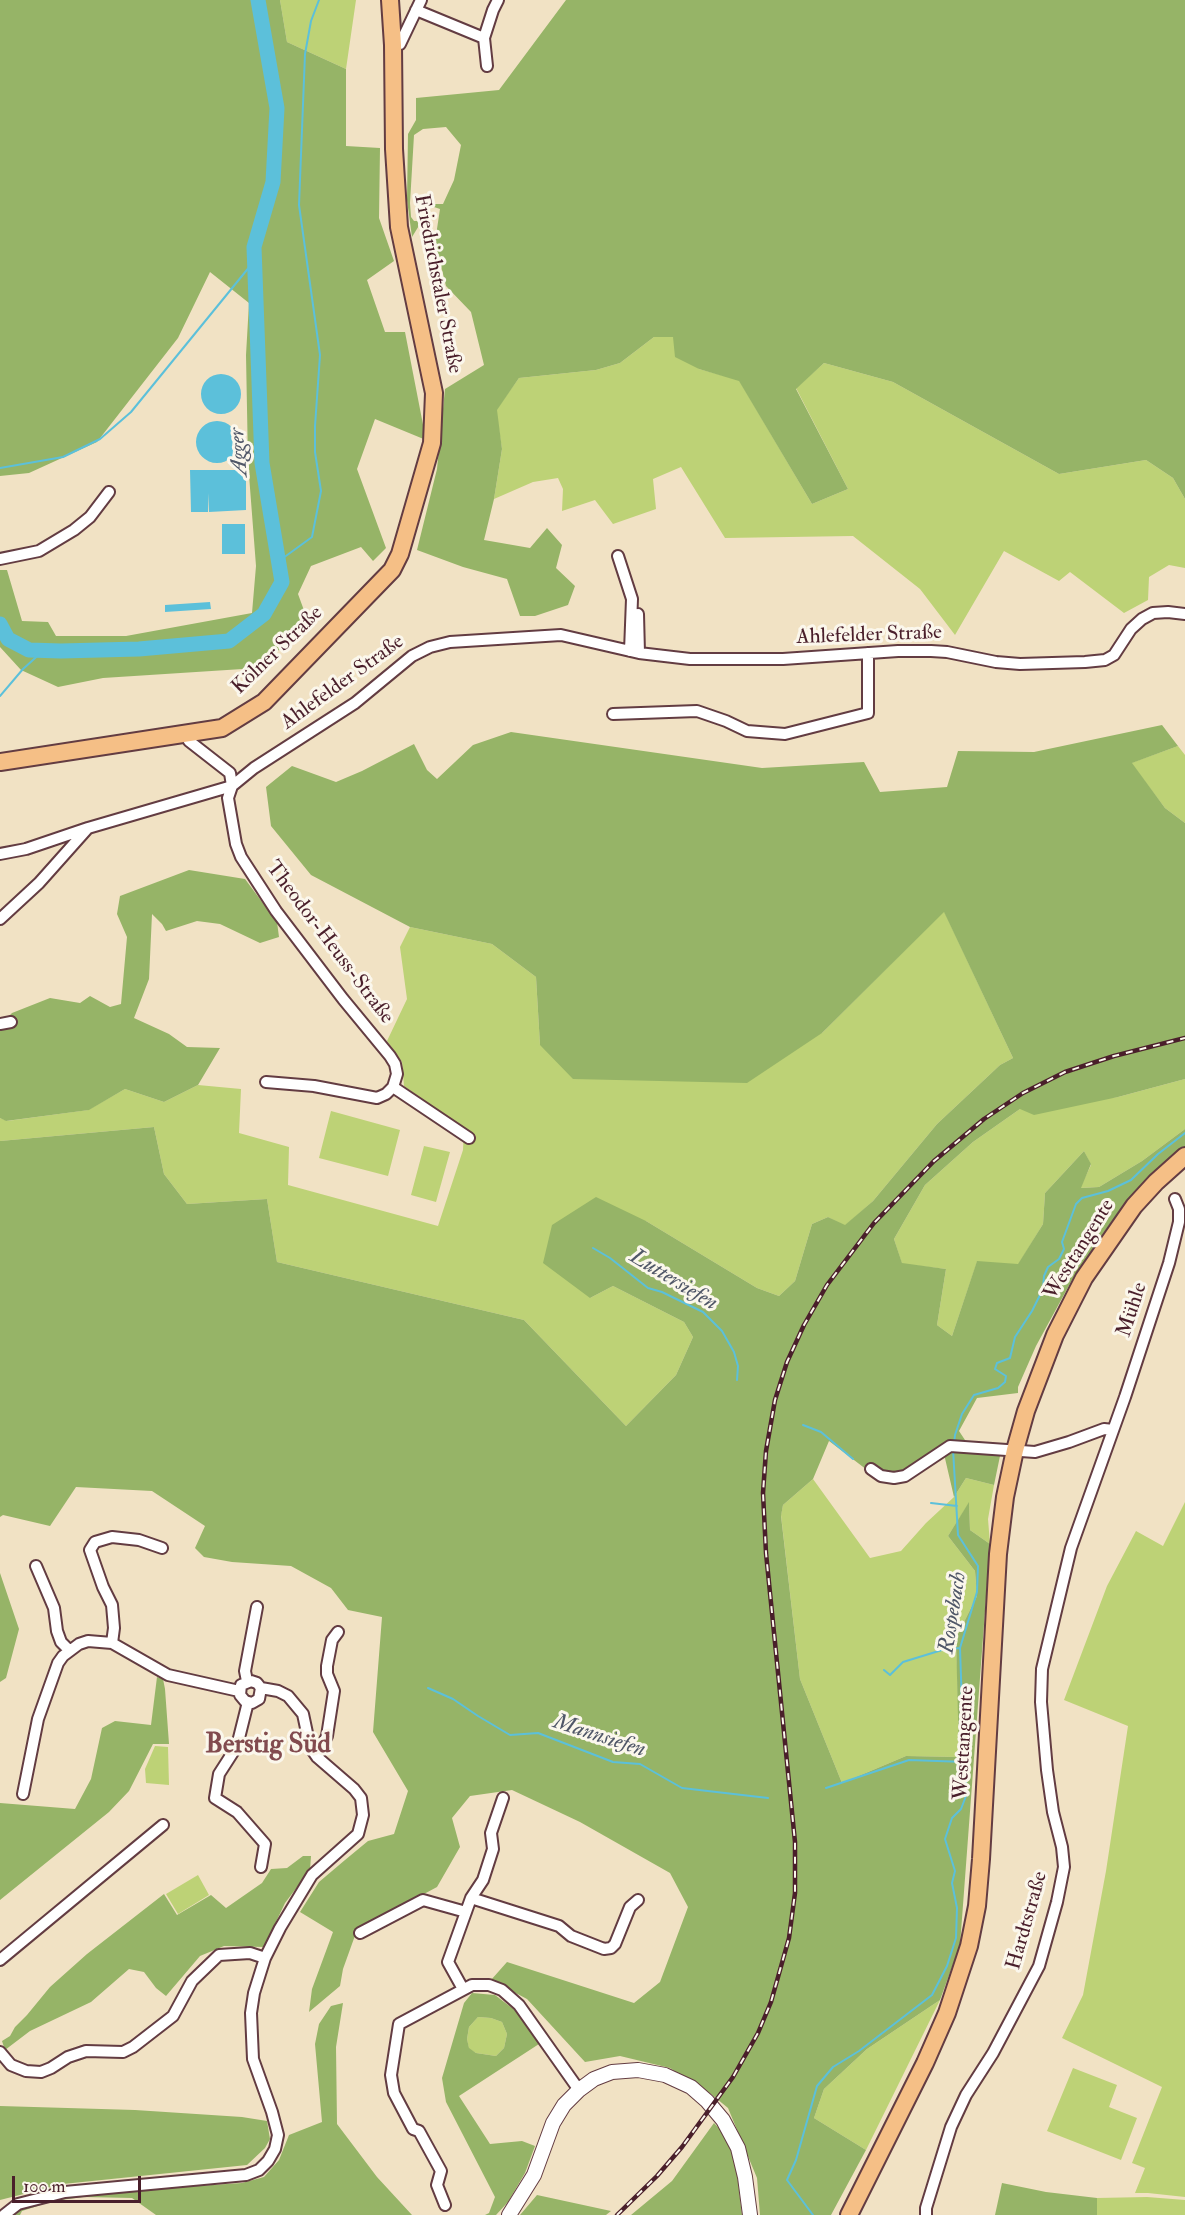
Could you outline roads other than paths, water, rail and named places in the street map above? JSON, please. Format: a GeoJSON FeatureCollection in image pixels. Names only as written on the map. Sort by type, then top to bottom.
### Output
{"type":"FeatureCollection","features":[{"type":"Feature","properties":{"kind":"main road","name":"Friedrichstaler Straße"},"geometry":{"type":"LineString","coordinates":[[390,0],[393,45],[393,132],[399,227],[434,393],[432,443],[415,502]]}},
{"type":"Feature","properties":{"kind":"main road","name":"Kölner Straße"},"geometry":{"type":"LineString","coordinates":[[0,762],[222,728],[253,709],[271,694],[392,570],[400,554],[415,502]]}},
{"type":"Feature","properties":{"kind":"main road","name":"Westtangente"},"geometry":{"type":"LineString","coordinates":[[849,2215],[925,2063],[947,2013],[969,1946],[977,1906],[981,1859],[998,1554],[1005,1497],[1015,1450],[1040,1371],[1055,1335],[1084,1278],[1134,1206],[1185,1156]]}},
{"type":"Feature","properties":{"kind":"street"},"geometry":{"type":"LineString","coordinates":[[487,66],[484,38],[498,0]]}},
{"type":"Feature","properties":{"kind":"street"},"geometry":{"type":"LineString","coordinates":[[393,45],[400,44],[419,5],[484,38]]}},
{"type":"Feature","properties":{"kind":"street"},"geometry":{"type":"LineString","coordinates":[[1,559],[39,550],[75,530],[90,517],[109,492]]}},
{"type":"Feature","properties":{"kind":"street"},"geometry":{"type":"LineString","coordinates":[[622,557],[632,599],[635,652]]}},
{"type":"Feature","properties":{"kind":"street","name":"Ahlefelder Straße"},"geometry":{"type":"LineString","coordinates":[[232,786],[254,768],[355,703],[412,656],[430,647],[450,642],[561,635],[635,652],[690,659],[783,659],[898,651],[947,652],[996,662],[1020,664],[1105,660],[1114,656],[1131,629],[1142,619],[1153,613],[1185,614]]}},
{"type":"Feature","properties":{"kind":"street"},"geometry":{"type":"LineString","coordinates":[[614,714],[697,711],[747,731],[786,734],[868,713],[868,653]]}},
{"type":"Feature","properties":{"kind":"street"},"geometry":{"type":"LineString","coordinates":[[0,854],[26,849],[88,828],[232,786],[230,773],[189,741],[185,734]]}},
{"type":"Feature","properties":{"kind":"street","name":"Theodor-Heuss-Straße"},"geometry":{"type":"LineString","coordinates":[[232,786],[228,798],[236,844],[241,857],[276,911],[390,1056],[396,1074],[393,1087]]}},
{"type":"Feature","properties":{"kind":"street"},"geometry":{"type":"LineString","coordinates":[[0,919],[46,876],[88,828]]}},
{"type":"Feature","properties":{"kind":"street"},"geometry":{"type":"LineString","coordinates":[[266,1082],[314,1086],[369,1098],[382,1097],[393,1087],[439,1124],[469,1138]]}},
{"type":"Feature","properties":{"kind":"street","name":"Mühle"},"geometry":{"type":"LineString","coordinates":[[1071,1548],[1125,1397],[1169,1263],[1179,1222],[1179,1209],[1175,1199]]}},
{"type":"Feature","properties":{"kind":"street"},"geometry":{"type":"LineString","coordinates":[[871,1469],[881,1476],[894,1478],[905,1476],[954,1446],[1035,1452],[1104,1429],[1113,1430]]}},
{"type":"Feature","properties":{"kind":"street"},"geometry":{"type":"LineString","coordinates":[[112,1643],[114,1628],[112,1605],[90,1550],[95,1542],[112,1537],[139,1540],[162,1548]]}},
{"type":"Feature","properties":{"kind":"street","name":"Hardtstraße"},"geometry":{"type":"LineString","coordinates":[[926,2215],[926,2208],[951,2127],[966,2095],[993,2054],[1039,1966],[1057,1902],[1064,1867],[1047,1770],[1041,1702],[1042,1669],[1071,1548]]}},
{"type":"Feature","properties":{"kind":"street"},"geometry":{"type":"LineString","coordinates":[[36,1566],[54,1608],[57,1631],[69,1650]]}},
{"type":"Feature","properties":{"kind":"street"},"geometry":{"type":"LineString","coordinates":[[247,1681],[245,1671],[257,1606]]}},
{"type":"Feature","properties":{"kind":"street"},"geometry":{"type":"LineString","coordinates":[[317,1757],[327,1736],[334,1691],[327,1674],[327,1666],[332,1640],[338,1632]]}},
{"type":"Feature","properties":{"kind":"street"},"geometry":{"type":"LineString","coordinates":[[23,1794],[38,1719],[58,1663],[69,1650],[88,1641],[112,1643],[168,1675],[239,1692]]}},
{"type":"Feature","properties":{"kind":"street"},"geometry":{"type":"LineString","coordinates":[[4,2215],[18,2204],[65,2192],[246,2175],[259,2170],[268,2162],[275,2150],[278,2135],[253,2059],[251,2013],[254,1993],[265,1958],[312,1875],[358,1834],[363,1815],[361,1798],[354,1789],[317,1757],[310,1747],[303,1714],[295,1704],[278,1691],[261,1688],[254,1681],[247,1681],[239,1692],[248,1702],[259,1699],[261,1688]]}},
{"type":"Feature","properties":{"kind":"street"},"geometry":{"type":"LineString","coordinates":[[248,1702],[237,1746],[219,1774],[215,1798],[237,1812],[265,1844],[261,1866]]}},
{"type":"Feature","properties":{"kind":"street"},"geometry":{"type":"LineString","coordinates":[[463,1989],[448,1962],[471,1898],[483,1880],[493,1849],[491,1833],[503,1798]]}},
{"type":"Feature","properties":{"kind":"street"},"geometry":{"type":"LineString","coordinates":[[0,1960],[163,1825]]}},
{"type":"Feature","properties":{"kind":"street"},"geometry":{"type":"LineString","coordinates":[[471,1898],[559,1926],[571,1936],[604,1949],[611,1948],[615,1944],[630,1906],[638,1900]]}},
{"type":"Feature","properties":{"kind":"street"},"geometry":{"type":"LineString","coordinates":[[360,1934],[423,1900],[466,1912]]}},
{"type":"Feature","properties":{"kind":"street"},"geometry":{"type":"LineString","coordinates":[[0,2052],[11,2065],[26,2071],[40,2072],[86,2050],[123,2052],[173,2016],[192,1981],[219,1955],[250,1953],[265,1958]]}},
{"type":"Feature","properties":{"kind":"street"},"geometry":{"type":"LineString","coordinates":[[445,2205],[437,2185],[441,2170],[418,2131],[413,2129],[394,2093],[391,2074],[399,2024],[472,1985],[489,1985],[502,1990],[519,2005],[579,2090]]}},
{"type":"Feature","properties":{"kind":"street"},"geometry":{"type":"LineString","coordinates":[[509,2215],[534,2175],[553,2123],[564,2105],[594,2079],[612,2072],[638,2070],[665,2075],[691,2087],[723,2120],[738,2148],[750,2215]]}},
{"type":"Feature","properties":{"kind":"water"},"geometry":{"type":"Polygon","coordinates":[[[221,374],[229,375],[235,380],[240,386],[240,402],[235,408],[229,413],[221,414],[213,413],[207,408],[202,402],[201,394],[202,386],[207,380],[213,375],[221,374]]]}},
{"type":"Feature","properties":{"kind":"water"},"geometry":{"type":"Polygon","coordinates":[[[217,421],[232,427],[238,442],[232,457],[217,463],[202,457],[196,442],[202,427],[217,421]]]}},
{"type":"Feature","properties":{"kind":"water"},"geometry":{"type":"Polygon","coordinates":[[[190,470],[246,470],[246,510],[209,512],[208,493],[208,512],[191,512],[190,470]]]}},
{"type":"Feature","properties":{"kind":"water"},"geometry":{"type":"Polygon","coordinates":[[[222,524],[245,524],[245,554],[222,554],[222,524]]]}},
{"type":"Feature","properties":{"kind":"water"},"geometry":{"type":"Polygon","coordinates":[[[210,602],[211,609],[165,612],[165,605],[210,602]]]}},
{"type":"Feature","properties":{"kind":"waterway","name":"Agger"},"geometry":{"type":"LineString","coordinates":[[0,624],[8,639],[29,650],[139,649],[229,641],[264,614],[282,582],[262,463],[254,247],[273,182],[277,108],[258,0]]}},
{"type":"Feature","properties":{"kind":"waterway"},"geometry":{"type":"LineString","coordinates":[[279,561],[312,537],[321,491],[315,452],[320,355],[299,205],[305,54],[311,21],[319,0]]}},
{"type":"Feature","properties":{"kind":"waterway"},"geometry":{"type":"LineString","coordinates":[[0,468],[63,457],[100,439],[131,412],[255,260]]}},
{"type":"Feature","properties":{"kind":"waterway"},"geometry":{"type":"LineString","coordinates":[[0,696],[23,669],[44,650]]}},
{"type":"Feature","properties":{"kind":"waterway","name":"Rospebach"},"geometry":{"type":"LineString","coordinates":[[954,1444],[962,1414],[974,1395],[998,1388],[1005,1382],[1006,1376],[995,1369],[997,1363],[1010,1358],[1015,1337],[1043,1289],[1044,1276],[1048,1267],[1059,1259],[1064,1249],[1062,1242],[1076,1204],[1082,1198],[1108,1191],[1131,1180],[1158,1154],[1185,1133]]}},
{"type":"Feature","properties":{"kind":"waterway","name":"Luttersiefen"},"geometry":{"type":"LineString","coordinates":[[593,1248],[610,1258],[648,1288],[662,1292],[703,1312],[722,1331],[734,1352],[738,1366],[737,1380]]}},
{"type":"Feature","properties":{"kind":"waterway","name":"Luttersiefen"},"geometry":{"type":"LineString","coordinates":[[803,1425],[821,1432],[853,1459]]}},
{"type":"Feature","properties":{"kind":"waterway","name":"Rospebach"},"geometry":{"type":"LineString","coordinates":[[813,2215],[787,2180],[796,2160],[817,2086],[833,2067],[859,2051],[932,1995],[947,1966],[956,1938],[957,1908],[952,1883],[955,1871],[945,1839],[952,1818],[961,1809],[966,1796],[960,1648],[977,1592],[978,1566],[958,1535],[953,1449]]}},
{"type":"Feature","properties":{"kind":"waterway","name":"Luttersiefen"},"geometry":{"type":"LineString","coordinates":[[931,1503],[957,1506]]}},
{"type":"Feature","properties":{"kind":"waterway"},"geometry":{"type":"LineString","coordinates":[[884,1670],[890,1675],[903,1662],[942,1650],[960,1648]]}},
{"type":"Feature","properties":{"kind":"waterway","name":"Mannsiefen"},"geometry":{"type":"LineString","coordinates":[[428,1688],[453,1699],[510,1735],[538,1733],[613,1762],[640,1764],[682,1788],[768,1798]]}},
{"type":"Feature","properties":{"kind":"waterway","name":"Mannsiefen"},"geometry":{"type":"LineString","coordinates":[[826,1788],[909,1760],[965,1762]]}},
{"type":"Feature","properties":{"kind":"railway"},"geometry":{"type":"LineString","coordinates":[[617,2215],[657,2176],[682,2147],[733,2077],[758,2033],[771,2002],[789,1938],[795,1893],[795,1842],[766,1553],[763,1493],[766,1451],[775,1400],[787,1362],[804,1325],[827,1285],[874,1223],[934,1161],[984,1119],[1023,1093],[1065,1072],[1114,1056],[1185,1038]]}},
{"type":"Feature","properties":{"kind":"district","name":"Berstig Süd"},"geometry":{"type":"Point","coordinates":[268,1746]}}]}
